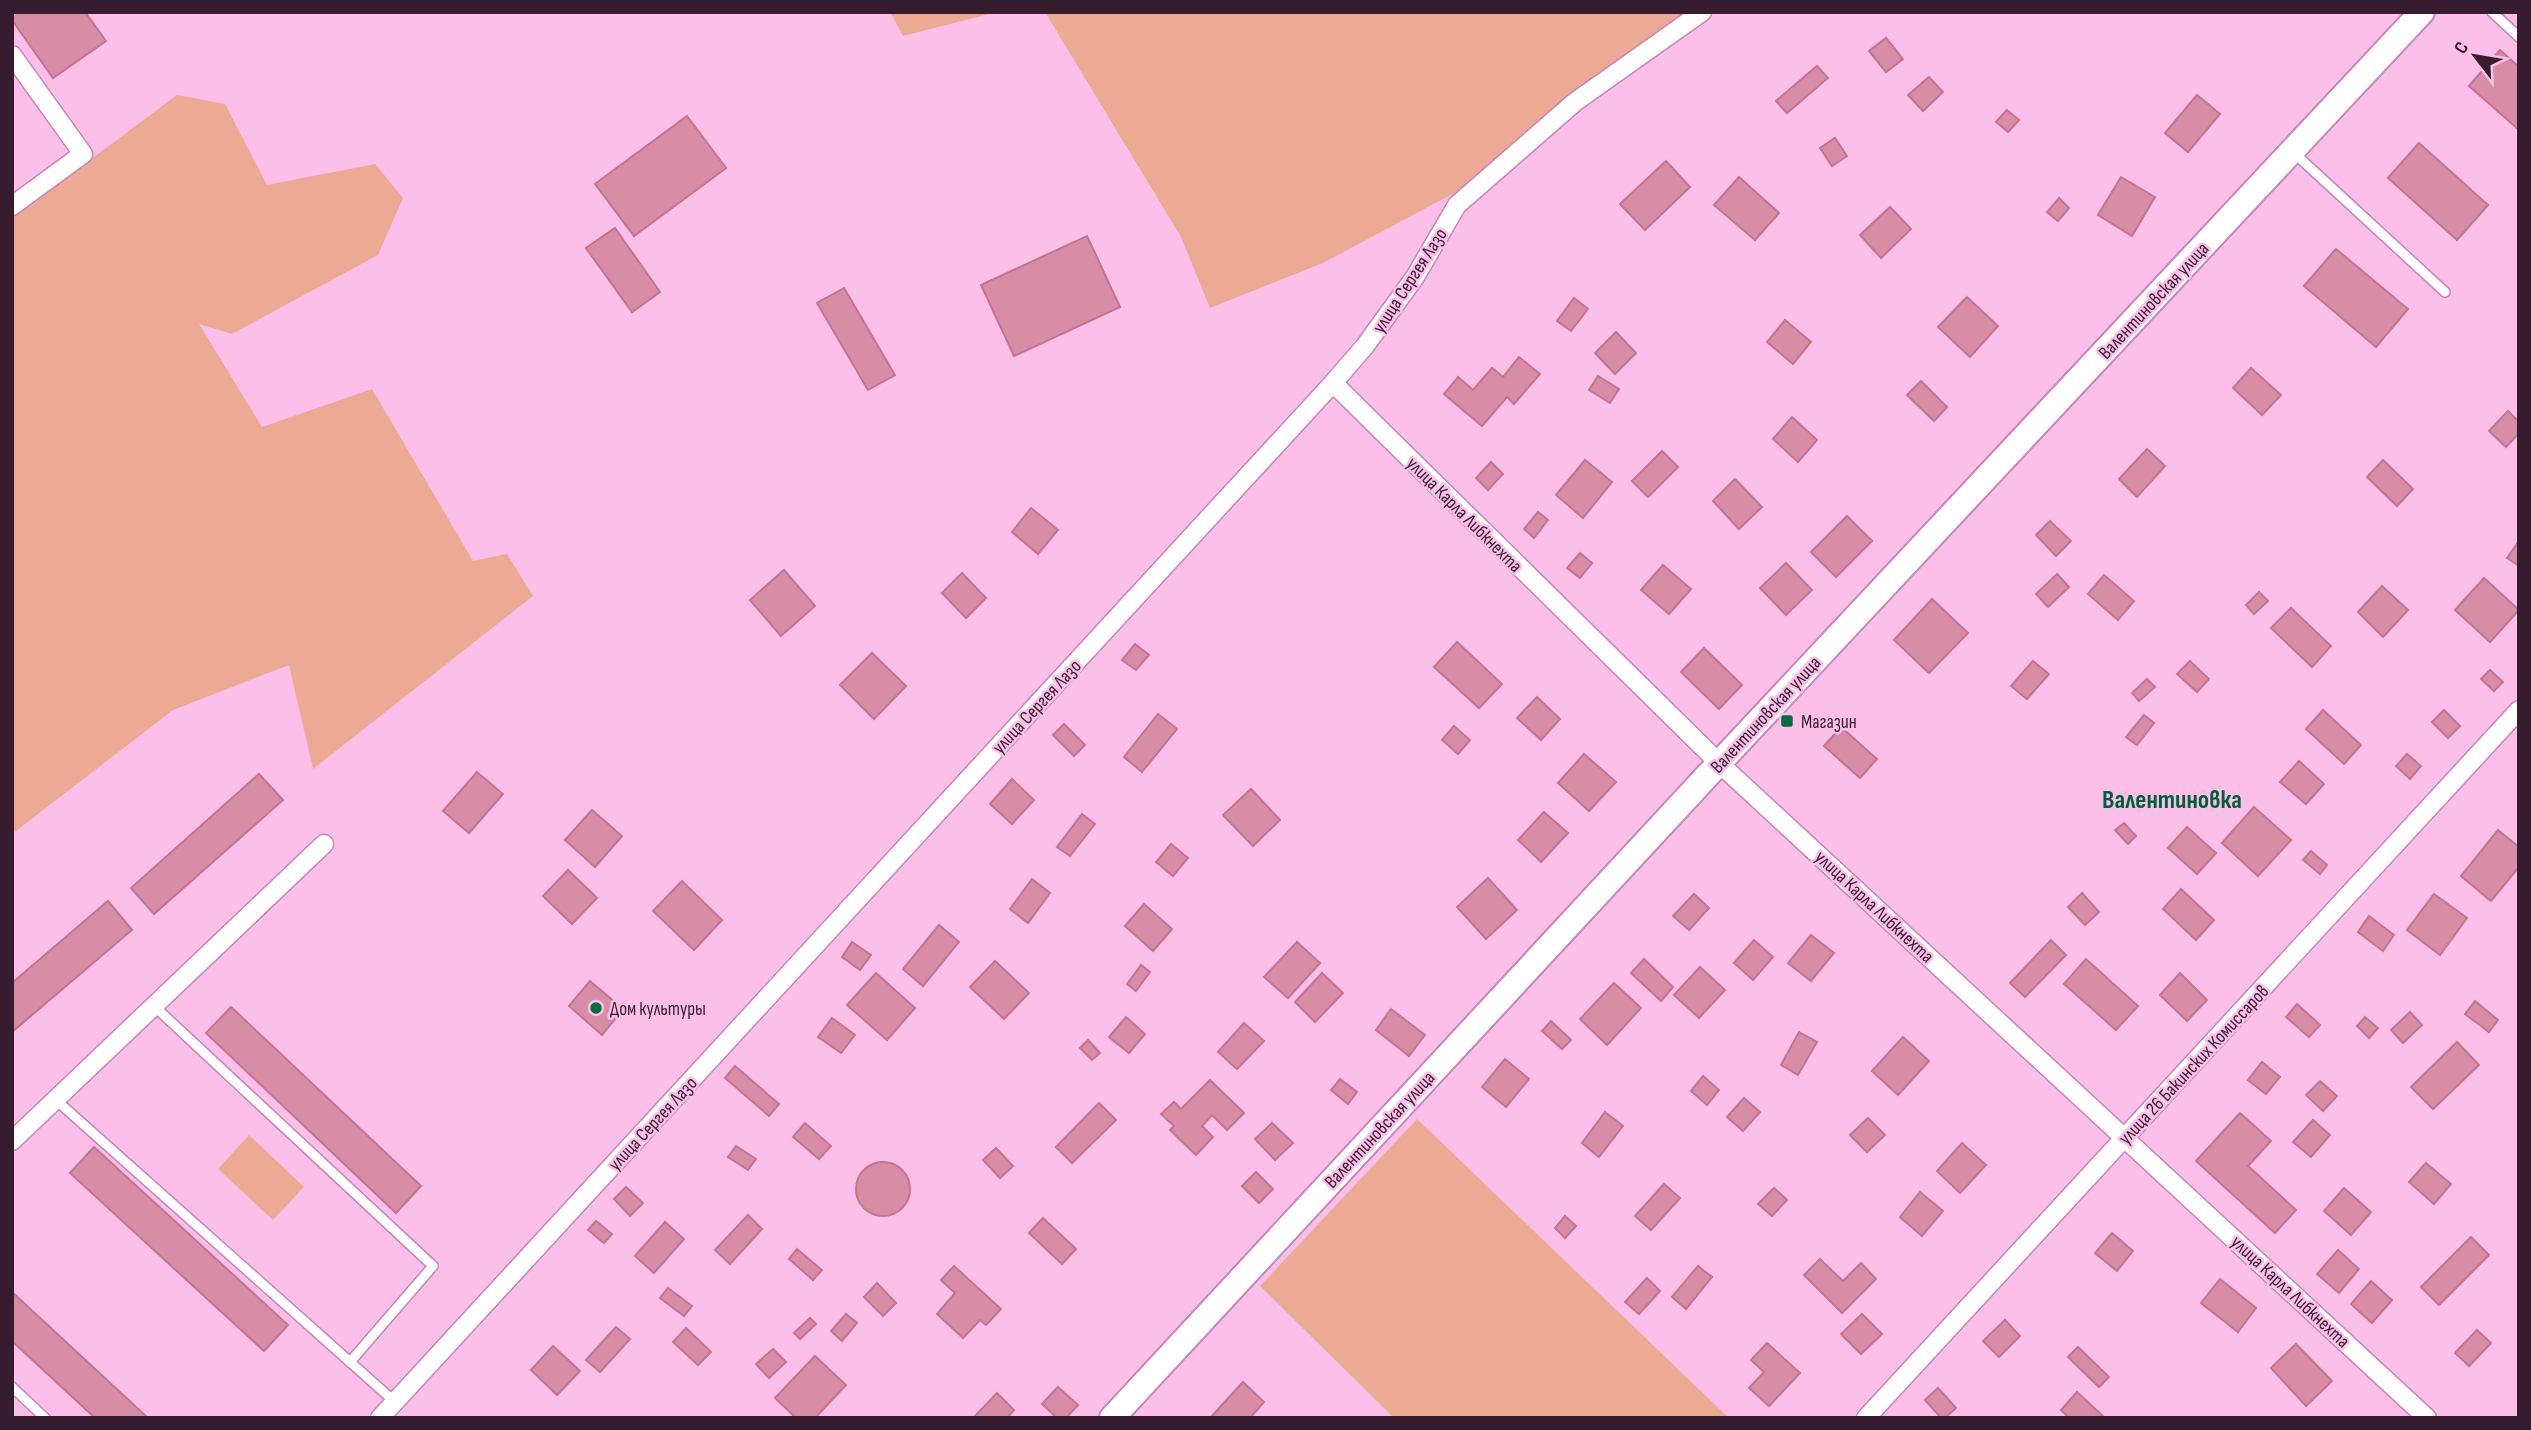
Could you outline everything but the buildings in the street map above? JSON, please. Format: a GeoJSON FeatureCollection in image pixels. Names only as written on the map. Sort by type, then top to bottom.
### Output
{"type":"FeatureCollection","features":[{"type":"Feature","properties":{"kind":"main road","name":"Валентиновская улица"},"geometry":{"type":"LineString","coordinates":[[1112,1418],[1719,763],[2422,12]]}},
{"type":"Feature","properties":{"kind":"street","name":"улица Сергея Лазо"},"geometry":{"type":"LineString","coordinates":[[380,1418],[1333,383],[1365,346],[1415,277],[1457,205],[1575,102],[1702,12]]}},
{"type":"Feature","properties":{"kind":"street"},"geometry":{"type":"LineString","coordinates":[[12,55],[83,154],[12,206]]}},
{"type":"Feature","properties":{"kind":"street","name":"улица Карла Либкнехта"},"geometry":{"type":"LineString","coordinates":[[1333,383],[1719,763],[2427,1418]]}},
{"type":"Feature","properties":{"kind":"street","name":"улица 26 Бакинских Комиссаров"},"geometry":{"type":"LineString","coordinates":[[1866,1418],[2519,710]]}},
{"type":"Feature","properties":{"kind":"street"},"geometry":{"type":"LineString","coordinates":[[12,1141],[324,844]]}},
{"type":"Feature","properties":{"kind":"lane"},"geometry":{"type":"LineString","coordinates":[[2492,12],[2519,37]]}},
{"type":"Feature","properties":{"kind":"lane"},"geometry":{"type":"LineString","coordinates":[[2292,151],[2445,292]]}},
{"type":"Feature","properties":{"kind":"lane"},"geometry":{"type":"LineString","coordinates":[[154,1006],[433,1266],[350,1362]]}},
{"type":"Feature","properties":{"kind":"lane"},"geometry":{"type":"LineString","coordinates":[[56,1100],[395,1402]]}},
{"type":"Feature","properties":{"kind":"lane"},"geometry":{"type":"LineString","coordinates":[[12,1387],[45,1418]]}},
{"type":"Feature","properties":{"kind":"shaded area"},"geometry":{"type":"Polygon","coordinates":[[[890,12],[997,12],[903,36],[890,12]]]}},
{"type":"Feature","properties":{"kind":"shaded area"},"geometry":{"type":"Polygon","coordinates":[[[1045,12],[1685,12],[1501,168],[1323,263],[1210,308],[1181,237],[1045,12]]]}},
{"type":"Feature","properties":{"kind":"shaded area"},"geometry":{"type":"Polygon","coordinates":[[[177,95],[225,104],[267,185],[375,164],[403,198],[378,255],[232,334],[199,324],[262,427],[372,389],[473,561],[507,554],[533,596],[313,769],[289,665],[173,710],[12,834],[12,218],[177,95]]]}},
{"type":"Feature","properties":{"kind":"shaded area"},"geometry":{"type":"Polygon","coordinates":[[[1417,1119],[1729,1418],[1394,1418],[1260,1286],[1417,1119]]]}},
{"type":"Feature","properties":{"kind":"shaded area"},"geometry":{"type":"Polygon","coordinates":[[[249,1135],[304,1187],[273,1220],[218,1169],[249,1135]]]}},
{"type":"Feature","properties":{"kind":"place","name":"Магазин"},"geometry":{"type":"Point","coordinates":[1787,721]}},
{"type":"Feature","properties":{"kind":"place","name":"Дом культуры"},"geometry":{"type":"Point","coordinates":[596,1008]}},
{"type":"Feature","properties":{"kind":"district","name":"Валентиновка"},"geometry":{"type":"Point","coordinates":[2172,799]}}]}
